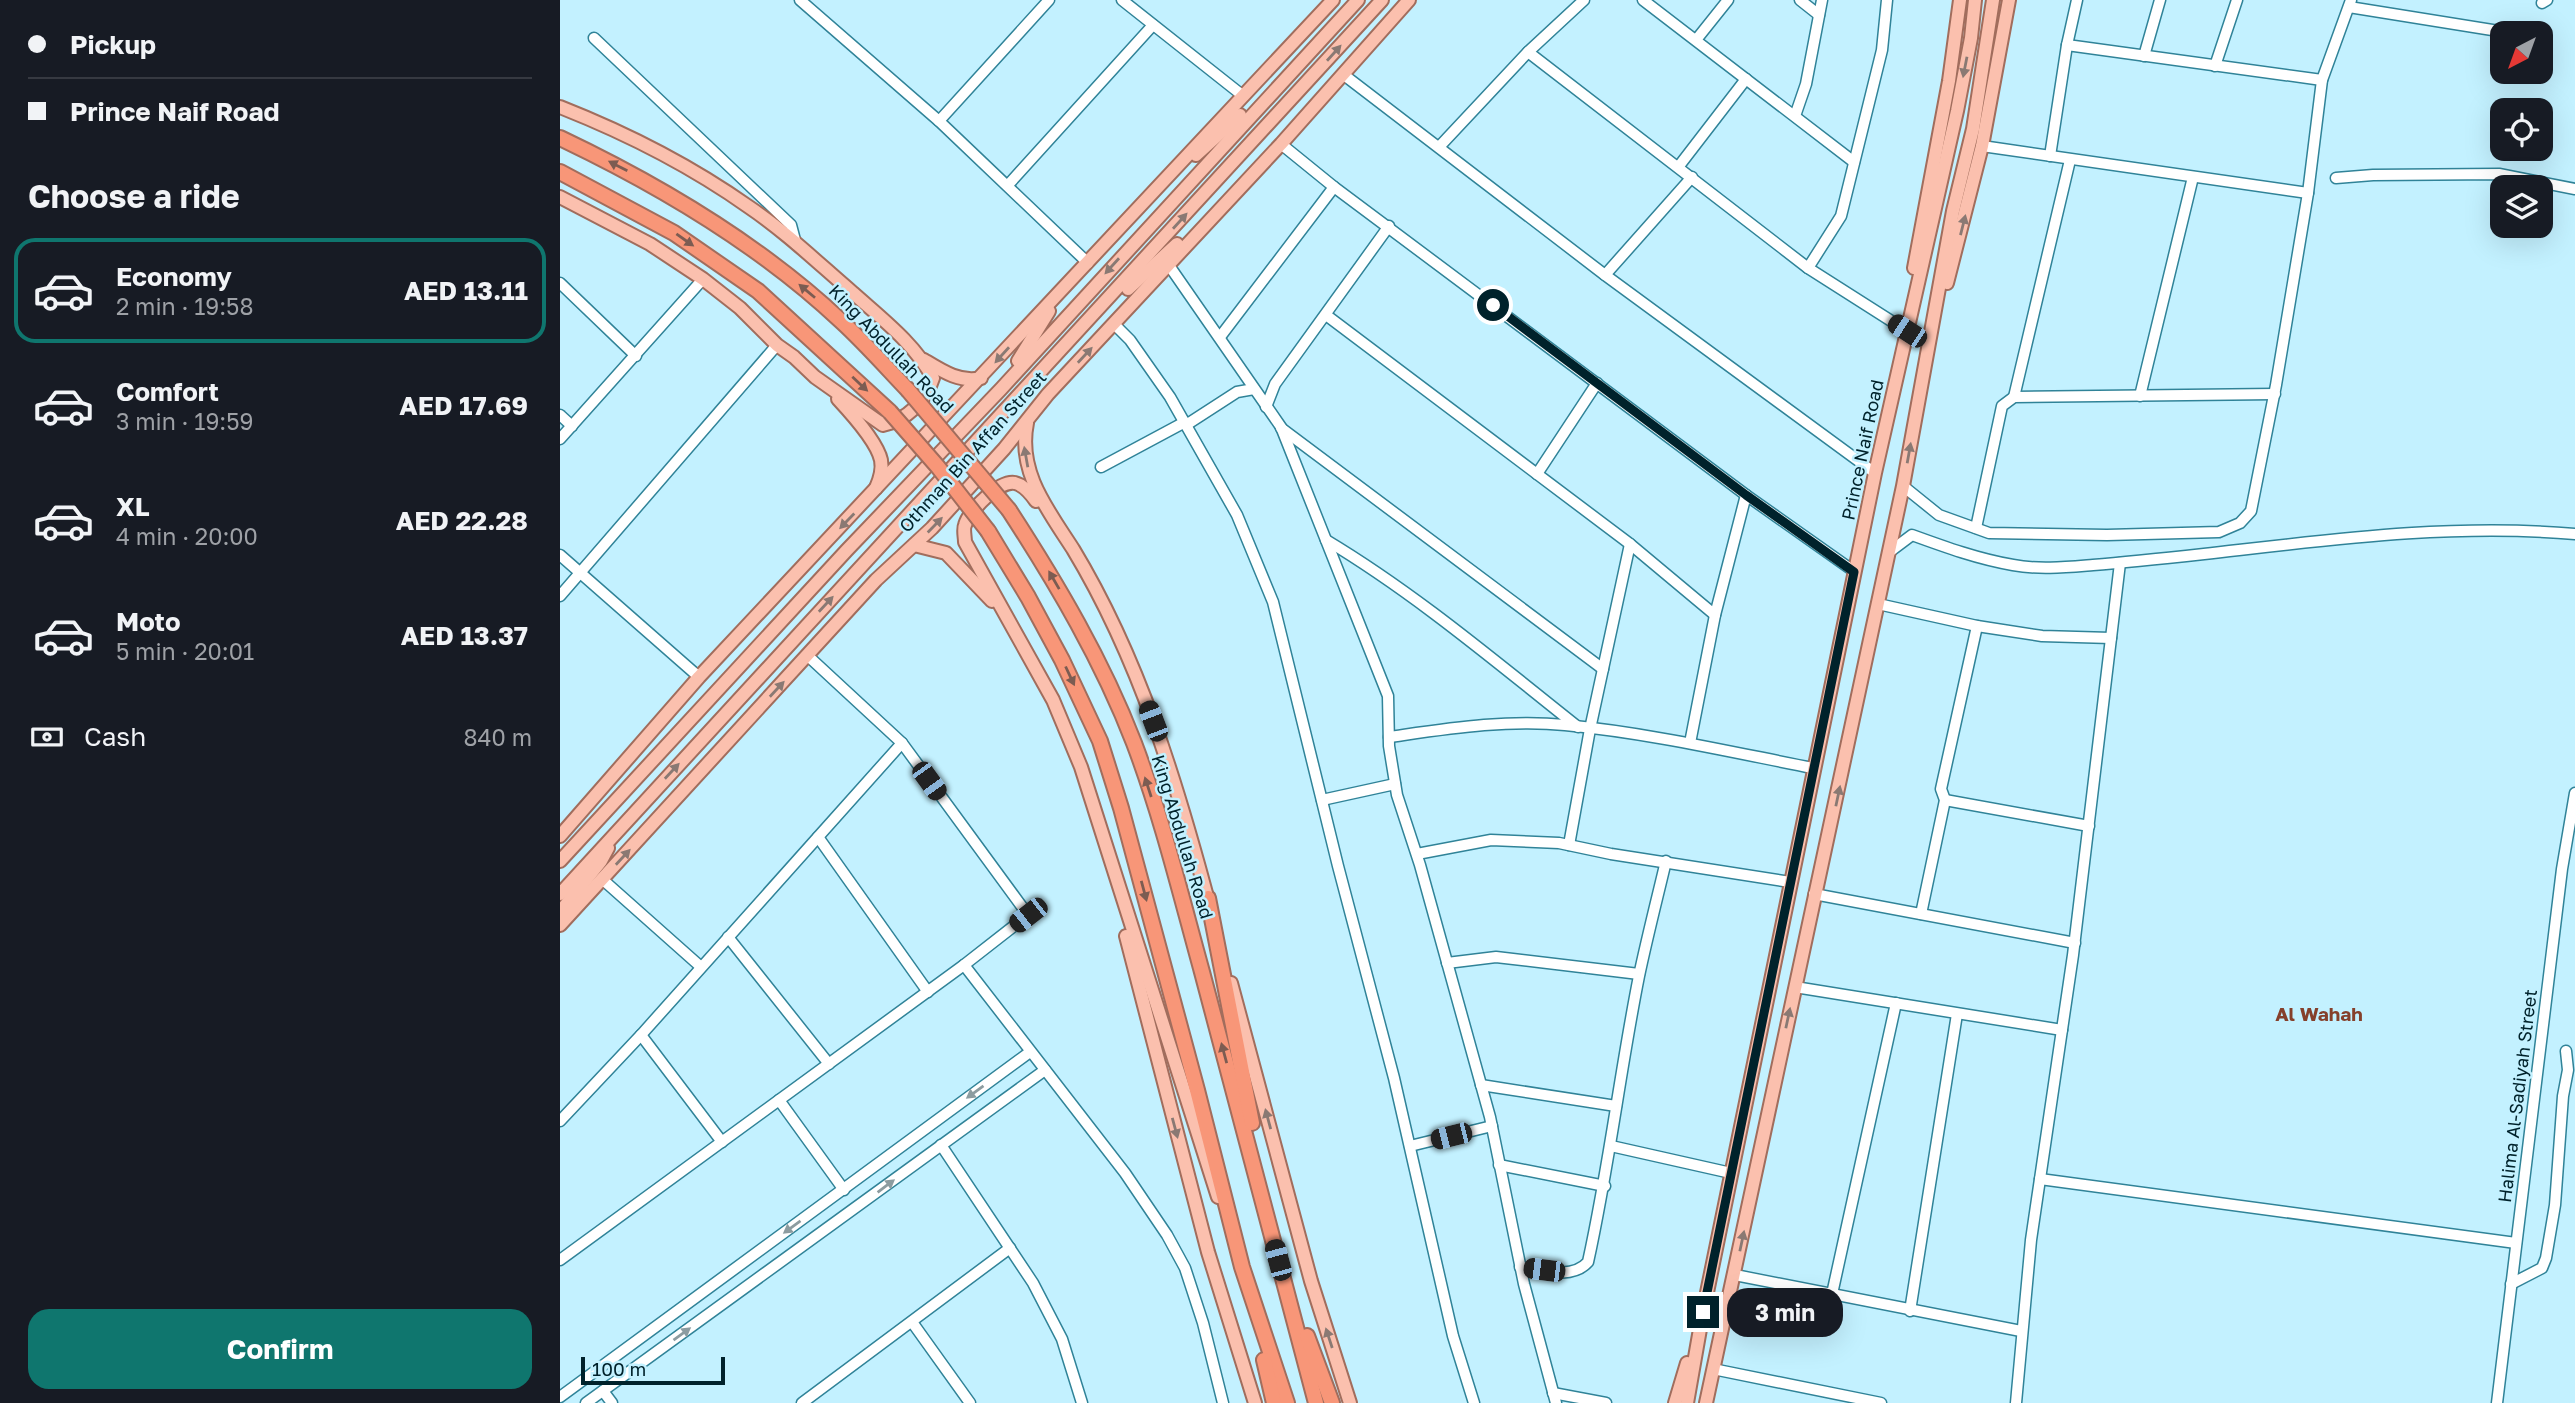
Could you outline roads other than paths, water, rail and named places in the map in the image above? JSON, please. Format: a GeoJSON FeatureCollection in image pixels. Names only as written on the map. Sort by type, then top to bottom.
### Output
{"type":"FeatureCollection","features":[{"type":"Feature","properties":{"kind":"highway","name":"King Abdullah Road"},"geometry":{"type":"LineString","coordinates":[[560,138],[624,168],[684,202],[778,267],[841,321],[908,390],[1009,510],[1050,572],[1086,637],[1134,743],[1169,855],[1316,1403]]}},
{"type":"Feature","properties":{"kind":"highway"},"geometry":{"type":"LineString","coordinates":[[560,172],[674,233],[758,291],[890,412],[988,531],[1028,597],[1057,649],[1100,741],[1121,808],[1190,1063],[1274,1403]]}},
{"type":"Feature","properties":{"kind":"highway"},"geometry":{"type":"LineString","coordinates":[[1208,898],[1278,1260],[1332,1403]]}},
{"type":"Feature","properties":{"kind":"highway"},"geometry":{"type":"LineString","coordinates":[[1242,1267],[1287,1403]]}},
{"type":"Feature","properties":{"kind":"main road"},"geometry":{"type":"LineString","coordinates":[[560,836],[699,677],[982,378],[1333,0]]}},
{"type":"Feature","properties":{"kind":"main road","name":"Othman Bin Affan Street"},"geometry":{"type":"LineString","coordinates":[[560,861],[1358,0]]}},
{"type":"Feature","properties":{"kind":"main road","name":"Othman Bin Affan Street"},"geometry":{"type":"LineString","coordinates":[[560,894],[1382,0]]}},
{"type":"Feature","properties":{"kind":"main road","name":"Othman Bin Affan Street"},"geometry":{"type":"LineString","coordinates":[[560,925],[876,580],[914,545],[986,469],[1048,394],[1281,144],[1409,0]]}},
{"type":"Feature","properties":{"kind":"main road"},"geometry":{"type":"LineString","coordinates":[[1907,331],[1917,245],[1950,81],[1960,0]]}},
{"type":"Feature","properties":{"kind":"main road","name":"Prince Naif Road"},"geometry":{"type":"LineString","coordinates":[[1687,1403],[1813,768],[1875,473],[1957,111],[1971,38],[1975,0]]}},
{"type":"Feature","properties":{"kind":"main road"},"geometry":{"type":"LineString","coordinates":[[1707,1403],[1903,486],[1953,211],[1972,129],[1993,0]]}},
{"type":"Feature","properties":{"kind":"main road"},"geometry":{"type":"LineString","coordinates":[[1930,337],[1959,243],[1982,146],[2009,0]]}},
{"type":"Feature","properties":{"kind":"main road"},"geometry":{"type":"LineString","coordinates":[[1138,208],[1312,49]]}},
{"type":"Feature","properties":{"kind":"main road"},"geometry":{"type":"LineString","coordinates":[[560,107],[668,157],[750,207],[898,333],[923,359],[933,378],[930,390],[918,406],[895,423],[883,425],[815,377]]}},
{"type":"Feature","properties":{"kind":"main road"},"geometry":{"type":"LineString","coordinates":[[1066,346],[1257,170]]}},
{"type":"Feature","properties":{"kind":"main road"},"geometry":{"type":"LineString","coordinates":[[560,197],[650,244],[703,279],[740,308],[777,345],[815,377],[841,402],[869,438],[881,459],[881,476],[872,495]]}},
{"type":"Feature","properties":{"kind":"main road"},"geometry":{"type":"LineString","coordinates":[[1000,389],[1065,287]]}},
{"type":"Feature","properties":{"kind":"main road"},"geometry":{"type":"LineString","coordinates":[[923,359],[960,379],[968,381],[982,378]]}},
{"type":"Feature","properties":{"kind":"main road"},"geometry":{"type":"LineString","coordinates":[[1027,421],[1025,458],[1033,485],[1098,592],[1137,677],[1165,754],[1208,898],[1311,1281],[1350,1403]]}},
{"type":"Feature","properties":{"kind":"main road"},"geometry":{"type":"LineString","coordinates":[[1063,534],[1028,491],[1014,483],[1000,485],[981,502],[965,524],[965,542],[1053,701],[1081,766],[1182,1089],[1242,1267]]}},
{"type":"Feature","properties":{"kind":"main road"},"geometry":{"type":"LineString","coordinates":[[914,545],[946,553],[1006,617]]}},
{"type":"Feature","properties":{"kind":"main road"},"geometry":{"type":"LineString","coordinates":[[1092,800],[1205,1239],[1255,1403]]}},
{"type":"Feature","properties":{"kind":"main road"},"geometry":{"type":"LineString","coordinates":[[560,842],[587,807]]}},
{"type":"Feature","properties":{"kind":"main road"},"geometry":{"type":"LineString","coordinates":[[560,912],[601,861],[619,829]]}},
{"type":"Feature","properties":{"kind":"main road"},"geometry":{"type":"LineString","coordinates":[[1675,1403],[1703,1312]]}},
{"type":"Feature","properties":{"kind":"main road"},"geometry":{"type":"LineString","coordinates":[[1243,1366],[1247,1403]]}},
{"type":"Feature","properties":{"kind":"street"},"geometry":{"type":"LineString","coordinates":[[800,0],[939,121],[1088,262]]}},
{"type":"Feature","properties":{"kind":"street"},"geometry":{"type":"LineString","coordinates":[[939,121],[1049,0]]}},
{"type":"Feature","properties":{"kind":"street"},"geometry":{"type":"LineString","coordinates":[[1122,0],[1242,95]]}},
{"type":"Feature","properties":{"kind":"street"},"geometry":{"type":"LineString","coordinates":[[1439,147],[1528,52],[1584,0]]}},
{"type":"Feature","properties":{"kind":"street"},"geometry":{"type":"LineString","coordinates":[[1643,0],[1854,162]]}},
{"type":"Feature","properties":{"kind":"street"},"geometry":{"type":"LineString","coordinates":[[1696,40],[1728,0]]}},
{"type":"Feature","properties":{"kind":"street"},"geometry":{"type":"LineString","coordinates":[[1800,0],[1819,15]]}},
{"type":"Feature","properties":{"kind":"street"},"geometry":{"type":"LineString","coordinates":[[1795,116],[1806,84],[1822,0]]}},
{"type":"Feature","properties":{"kind":"street"},"geometry":{"type":"LineString","coordinates":[[1808,268],[1841,216],[1882,50],[1887,0]]}},
{"type":"Feature","properties":{"kind":"street"},"geometry":{"type":"LineString","coordinates":[[2050,156],[2067,45],[2077,0]]}},
{"type":"Feature","properties":{"kind":"street"},"geometry":{"type":"LineString","coordinates":[[2144,56],[2160,0]]}},
{"type":"Feature","properties":{"kind":"street"},"geometry":{"type":"LineString","coordinates":[[2214,66],[2237,0]]}},
{"type":"Feature","properties":{"kind":"street"},"geometry":{"type":"LineString","coordinates":[[1903,486],[1939,515],[1989,533],[2107,535],[2219,532],[2240,523],[2251,510],[2275,394],[2308,193],[2322,80],[2350,3],[2490,29]]}},
{"type":"Feature","properties":{"kind":"street"},"geometry":{"type":"LineString","coordinates":[[1008,185],[1153,25]]}},
{"type":"Feature","properties":{"kind":"street"},"geometry":{"type":"LineString","coordinates":[[594,38],[791,225],[796,244]]}},
{"type":"Feature","properties":{"kind":"street"},"geometry":{"type":"LineString","coordinates":[[2067,45],[2322,80]]}},
{"type":"Feature","properties":{"kind":"street"},"geometry":{"type":"LineString","coordinates":[[1528,52],[1808,268],[1907,331]]}},
{"type":"Feature","properties":{"kind":"street"},"geometry":{"type":"LineString","coordinates":[[1344,75],[1605,275],[1875,473]]}},
{"type":"Feature","properties":{"kind":"street"},"geometry":{"type":"LineString","coordinates":[[1679,166],[1746,79]]}},
{"type":"Feature","properties":{"kind":"street"},"geometry":{"type":"LineString","coordinates":[[1281,144],[1334,187],[1390,226],[1746,495],[1854,572]]}},
{"type":"Feature","properties":{"kind":"street"},"geometry":{"type":"LineString","coordinates":[[1982,146],[2308,193]]}},
{"type":"Feature","properties":{"kind":"street"},"geometry":{"type":"LineString","coordinates":[[1976,528],[2002,407],[2014,397],[2070,160]]}},
{"type":"Feature","properties":{"kind":"street"},"geometry":{"type":"LineString","coordinates":[[2336,178],[2499,174],[2575,189]]}},
{"type":"Feature","properties":{"kind":"street"},"geometry":{"type":"LineString","coordinates":[[1605,275],[1692,177]]}},
{"type":"Feature","properties":{"kind":"street"},"geometry":{"type":"LineString","coordinates":[[2140,396],[2193,177]]}},
{"type":"Feature","properties":{"kind":"street"},"geometry":{"type":"LineString","coordinates":[[1220,337],[1334,187]]}},
{"type":"Feature","properties":{"kind":"street"},"geometry":{"type":"LineString","coordinates":[[1266,407],[1275,384],[1390,226]]}},
{"type":"Feature","properties":{"kind":"street"},"geometry":{"type":"LineString","coordinates":[[1168,264],[1281,427],[1388,696],[1389,737],[1395,784],[1492,1126],[1520,1267],[1554,1398],[1606,1403]]}},
{"type":"Feature","properties":{"kind":"street"},"geometry":{"type":"LineString","coordinates":[[560,439],[703,279]]}},
{"type":"Feature","properties":{"kind":"street"},"geometry":{"type":"LineString","coordinates":[[560,283],[636,356]]}},
{"type":"Feature","properties":{"kind":"street"},"geometry":{"type":"LineString","coordinates":[[1326,315],[1630,544],[1715,615]]}},
{"type":"Feature","properties":{"kind":"street"},"geometry":{"type":"LineString","coordinates":[[1114,324],[1130,340],[1170,397],[1237,515],[1273,602],[1410,1146],[1453,1336],[1474,1403]]}},
{"type":"Feature","properties":{"kind":"street"},"geometry":{"type":"LineString","coordinates":[[560,596],[777,345]]}},
{"type":"Feature","properties":{"kind":"street"},"geometry":{"type":"LineString","coordinates":[[1537,474],[1597,383]]}},
{"type":"Feature","properties":{"kind":"street"},"geometry":{"type":"LineString","coordinates":[[1101,467],[1185,424],[1237,392],[1254,389]]}},
{"type":"Feature","properties":{"kind":"street"},"geometry":{"type":"LineString","coordinates":[[2014,397],[2275,394]]}},
{"type":"Feature","properties":{"kind":"street"},"geometry":{"type":"LineString","coordinates":[[560,415],[572,426]]}},
{"type":"Feature","properties":{"kind":"street"},"geometry":{"type":"LineString","coordinates":[[1281,427],[1603,668]]}},
{"type":"Feature","properties":{"kind":"street"},"geometry":{"type":"LineString","coordinates":[[1690,743],[1715,615],[1746,495]]}},
{"type":"Feature","properties":{"kind":"street"},"geometry":{"type":"LineString","coordinates":[[1888,553],[1912,535],[1959,552],[2016,566],[2066,567],[2364,535],[2445,531],[2538,531],[2575,534]]}},
{"type":"Feature","properties":{"kind":"street"},"geometry":{"type":"LineString","coordinates":[[1326,540],[1376,570],[1428,607],[1579,727]]}},
{"type":"Feature","properties":{"kind":"street"},"geometry":{"type":"LineString","coordinates":[[1569,845],[1590,729],[1630,544]]}},
{"type":"Feature","properties":{"kind":"street"},"geometry":{"type":"LineString","coordinates":[[560,555],[699,677]]}},
{"type":"Feature","properties":{"kind":"street"},"geometry":{"type":"LineString","coordinates":[[2016,1403],[2021,1331],[2040,1179],[2075,943],[2120,563]]}},
{"type":"Feature","properties":{"kind":"street"},"geometry":{"type":"LineString","coordinates":[[1878,604],[1977,626],[2042,636],[2111,638]]}},
{"type":"Feature","properties":{"kind":"street"},"geometry":{"type":"LineString","coordinates":[[1921,914],[1945,800],[1941,789],[1977,626]]}},
{"type":"Feature","properties":{"kind":"street"},"geometry":{"type":"LineString","coordinates":[[560,1260],[928,992],[1028,915],[902,743],[808,656]]}},
{"type":"Feature","properties":{"kind":"street"},"geometry":{"type":"LineString","coordinates":[[1389,737],[1468,726],[1564,725],[1640,734],[1813,768]]}},
{"type":"Feature","properties":{"kind":"street"},"geometry":{"type":"LineString","coordinates":[[560,1121],[902,743]]}},
{"type":"Feature","properties":{"kind":"street"},"geometry":{"type":"LineString","coordinates":[[1322,800],[1395,784]]}},
{"type":"Feature","properties":{"kind":"street","name":"Halima Al-Sadiyah Street"},"geometry":{"type":"LineString","coordinates":[[2497,1403],[2562,869],[2575,793]]}},
{"type":"Feature","properties":{"kind":"street"},"geometry":{"type":"LineString","coordinates":[[1945,800],[2089,826]]}},
{"type":"Feature","properties":{"kind":"street"},"geometry":{"type":"LineString","coordinates":[[818,837],[928,992]]}},
{"type":"Feature","properties":{"kind":"street"},"geometry":{"type":"LineString","coordinates":[[1417,854],[1491,840],[1569,845],[1790,882]]}},
{"type":"Feature","properties":{"kind":"street"},"geometry":{"type":"LineString","coordinates":[[1520,1267],[1567,1273],[1581,1270],[1588,1262],[1605,1186],[1639,974],[1666,861]]}},
{"type":"Feature","properties":{"kind":"street"},"geometry":{"type":"LineString","coordinates":[[602,879],[701,967]]}},
{"type":"Feature","properties":{"kind":"street"},"geometry":{"type":"LineString","coordinates":[[1814,894],[2075,943]]}},
{"type":"Feature","properties":{"kind":"street"},"geometry":{"type":"LineString","coordinates":[[728,937],[829,1064]]}},
{"type":"Feature","properties":{"kind":"street"},"geometry":{"type":"LineString","coordinates":[[1447,963],[1496,957],[1639,974]]}},
{"type":"Feature","properties":{"kind":"street"},"geometry":{"type":"LineString","coordinates":[[964,965],[1125,1173],[1167,1235],[1185,1268],[1203,1323],[1223,1403]]}},
{"type":"Feature","properties":{"kind":"street"},"geometry":{"type":"LineString","coordinates":[[1795,987],[2062,1030]]}},
{"type":"Feature","properties":{"kind":"street"},"geometry":{"type":"LineString","coordinates":[[1832,1294],[1896,1003]]}},
{"type":"Feature","properties":{"kind":"street"},"geometry":{"type":"LineString","coordinates":[[1910,1311],[1957,1014]]}},
{"type":"Feature","properties":{"kind":"street"},"geometry":{"type":"LineString","coordinates":[[640,1035],[722,1142]]}},
{"type":"Feature","properties":{"kind":"street"},"geometry":{"type":"LineString","coordinates":[[2511,1284],[2542,1268],[2546,1258],[2568,1070],[2566,1051]]}},
{"type":"Feature","properties":{"kind":"street"},"geometry":{"type":"LineString","coordinates":[[560,1397],[1030,1052]]}},
{"type":"Feature","properties":{"kind":"street"},"geometry":{"type":"LineString","coordinates":[[586,1403],[1045,1070]]}},
{"type":"Feature","properties":{"kind":"street"},"geometry":{"type":"LineString","coordinates":[[1481,1085],[1616,1106]]}},
{"type":"Feature","properties":{"kind":"street"},"geometry":{"type":"LineString","coordinates":[[779,1100],[844,1190]]}},
{"type":"Feature","properties":{"kind":"street"},"geometry":{"type":"LineString","coordinates":[[1410,1146],[1492,1126]]}},
{"type":"Feature","properties":{"kind":"street"},"geometry":{"type":"LineString","coordinates":[[941,1145],[1033,1283],[1062,1339],[1082,1403]]}},
{"type":"Feature","properties":{"kind":"street"},"geometry":{"type":"LineString","coordinates":[[1611,1146],[1731,1173]]}},
{"type":"Feature","properties":{"kind":"street"},"geometry":{"type":"LineString","coordinates":[[1499,1165],[1605,1186]]}},
{"type":"Feature","properties":{"kind":"street"},"geometry":{"type":"LineString","coordinates":[[2040,1179],[2516,1243]]}},
{"type":"Feature","properties":{"kind":"street"},"geometry":{"type":"LineString","coordinates":[[802,1403],[1010,1248]]}},
{"type":"Feature","properties":{"kind":"street"},"geometry":{"type":"LineString","coordinates":[[1735,1275],[2021,1331]]}},
{"type":"Feature","properties":{"kind":"street"},"geometry":{"type":"LineString","coordinates":[[912,1322],[970,1403]]}},
{"type":"Feature","properties":{"kind":"street"},"geometry":{"type":"LineString","coordinates":[[1713,1369],[1830,1399],[1881,1403]]}},
{"type":"Feature","properties":{"kind":"street"},"geometry":{"type":"LineString","coordinates":[[603,1391],[612,1403]]}},
{"type":"Feature","properties":{"kind":"district","name":"Al Wahah"},"geometry":{"type":"Point","coordinates":[2319,1014]}}]}
